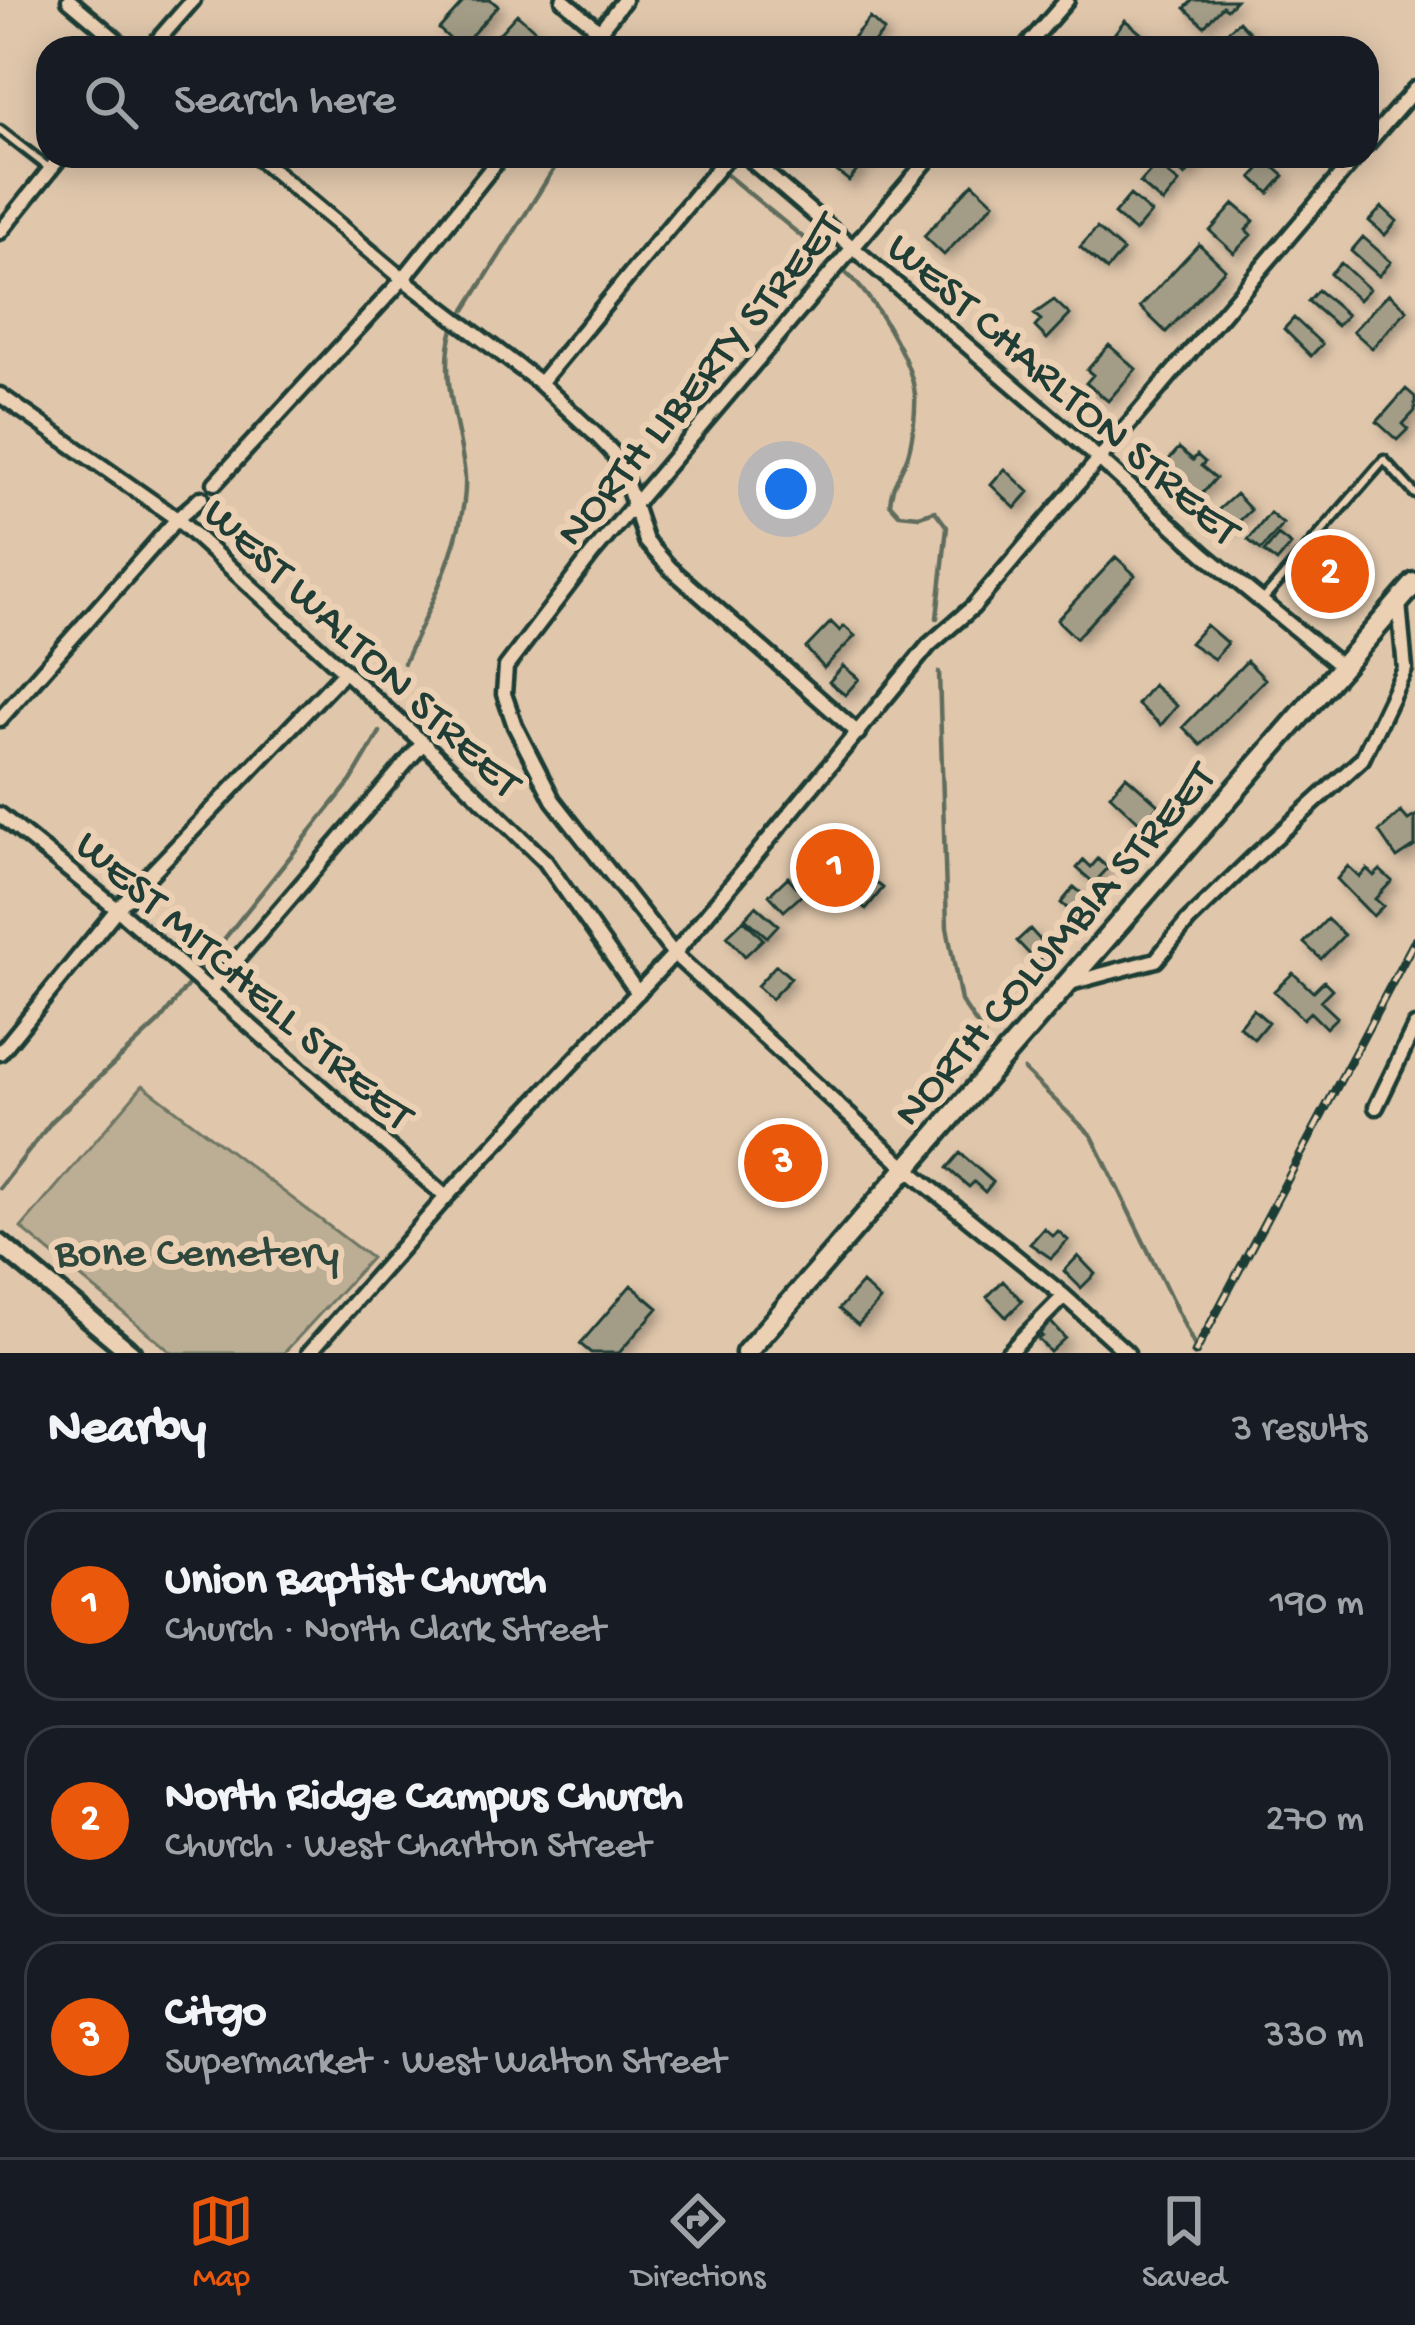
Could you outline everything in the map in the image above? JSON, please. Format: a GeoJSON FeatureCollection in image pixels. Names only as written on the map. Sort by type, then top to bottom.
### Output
{"type":"FeatureCollection","features":[{"type":"Feature","properties":{"kind":"main road","name":"NORTH COLUMBIA STREET"},"geometry":{"type":"LineString","coordinates":[[746,1353],[1415,583]]}},
{"type":"Feature","properties":{"kind":"main road"},"geometry":{"type":"LineString","coordinates":[[2,1250],[130,1353]]}},
{"type":"Feature","properties":{"kind":"street"},"geometry":{"type":"LineString","coordinates":[[69,0],[112,36]]}},
{"type":"Feature","properties":{"kind":"street"},"geometry":{"type":"LineString","coordinates":[[162,36],[193,0]]}},
{"type":"Feature","properties":{"kind":"street"},"geometry":{"type":"LineString","coordinates":[[563,0],[605,36]]}},
{"type":"Feature","properties":{"kind":"street"},"geometry":{"type":"LineString","coordinates":[[595,36],[625,0]]}},
{"type":"Feature","properties":{"kind":"street"},"geometry":{"type":"LineString","coordinates":[[1035,36],[1065,1]]}},
{"type":"Feature","properties":{"kind":"street"},"geometry":{"type":"LineString","coordinates":[[1379,131],[1415,89]]}},
{"type":"Feature","properties":{"kind":"street"},"geometry":{"type":"LineString","coordinates":[[270,168],[403,279],[540,383],[614,454],[646,541],[670,568],[858,733]]}},
{"type":"Feature","properties":{"kind":"street"},"geometry":{"type":"LineString","coordinates":[[214,483],[403,279],[491,168]]}},
{"type":"Feature","properties":{"kind":"street"},"geometry":{"type":"LineString","coordinates":[[540,383],[718,168]]}},
{"type":"Feature","properties":{"kind":"street","name":"WEST CHARLTON STREET"},"geometry":{"type":"LineString","coordinates":[[760,168],[1204,554],[1342,667]]}},
{"type":"Feature","properties":{"kind":"street","name":"NORTH LIBERTY STREET"},"geometry":{"type":"LineString","coordinates":[[519,648],[592,554],[921,168]]}},
{"type":"Feature","properties":{"kind":"street"},"geometry":{"type":"LineString","coordinates":[[309,1353],[446,1196],[674,954],[929,645],[973,607],[1347,168]]}},
{"type":"Feature","properties":{"kind":"street"},"geometry":{"type":"LineString","coordinates":[[0,232],[50,169]]}},
{"type":"Feature","properties":{"kind":"street","name":"WEST WALTON STREET"},"geometry":{"type":"LineString","coordinates":[[0,395],[177,519],[422,743],[545,861],[638,993]]}},
{"type":"Feature","properties":{"kind":"street"},"geometry":{"type":"LineString","coordinates":[[0,719],[177,519],[201,498]]}},
{"type":"Feature","properties":{"kind":"street"},"geometry":{"type":"LineString","coordinates":[[1066,984],[1156,960],[1237,873],[1362,760],[1405,669],[1399,602]]}},
{"type":"Feature","properties":{"kind":"street","name":"WEST WALTON STREET"},"geometry":{"type":"LineString","coordinates":[[519,648],[506,667],[504,694],[515,726],[553,800],[674,954],[906,1168],[1127,1353]]}},
{"type":"Feature","properties":{"kind":"street"},"geometry":{"type":"LineString","coordinates":[[0,1053],[117,909],[343,673]]}},
{"type":"Feature","properties":{"kind":"street"},"geometry":{"type":"LineString","coordinates":[[210,991],[422,743]]}},
{"type":"Feature","properties":{"kind":"street","name":"WEST MITCHELL STREET"},"geometry":{"type":"LineString","coordinates":[[0,815],[117,909],[446,1196]]}},
{"type":"Feature","properties":{"kind":"street"},"geometry":{"type":"LineString","coordinates":[[1376,1107],[1415,1026]]}},
{"type":"Feature","properties":{"kind":"street"},"geometry":{"type":"LineString","coordinates":[[1008,1353],[1064,1296]]}},
{"type":"Feature","properties":{"kind":"lane"},"geometry":{"type":"LineString","coordinates":[[0,130],[36,158]]}},
{"type":"Feature","properties":{"kind":"lane"},"geometry":{"type":"LineString","coordinates":[[1262,601],[1384,460],[1415,494]]}},
{"type":"Feature","properties":{"kind":"green space","name":"Bone Cemetery"},"geometry":{"type":"Polygon","coordinates":[[[143,1085],[371,1258],[284,1353],[172,1353],[21,1228],[143,1085]]]}},
{"type":"Feature","properties":{"kind":"building"},"geometry":{"type":"Polygon","coordinates":[[[465,0],[491,0],[498,6],[471,36],[447,36],[439,29],[465,0]]]}},
{"type":"Feature","properties":{"kind":"building"},"geometry":{"type":"Polygon","coordinates":[[[1193,0],[1236,0],[1204,26],[1185,8],[1193,0]]]}},
{"type":"Feature","properties":{"kind":"building"},"geometry":{"type":"Polygon","coordinates":[[[517,14],[542,36],[497,36],[517,14]]]}},
{"type":"Feature","properties":{"kind":"building"},"geometry":{"type":"Polygon","coordinates":[[[870,18],[884,31],[880,36],[854,36],[870,18]]]}},
{"type":"Feature","properties":{"kind":"building"},"geometry":{"type":"Polygon","coordinates":[[[1125,20],[1144,36],[1113,36],[1125,20]]]}},
{"type":"Feature","properties":{"kind":"building"},"geometry":{"type":"Polygon","coordinates":[[[1239,21],[1249,32],[1246,36],[1223,36],[1239,21]]]}},
{"type":"Feature","properties":{"kind":"building"},"geometry":{"type":"Polygon","coordinates":[[[835,168],[859,168],[849,181],[835,168]]]}},
{"type":"Feature","properties":{"kind":"building"},"geometry":{"type":"Polygon","coordinates":[[[1153,168],[1162,168],[1179,183],[1163,203],[1140,183],[1153,168]]]}},
{"type":"Feature","properties":{"kind":"building"},"geometry":{"type":"Polygon","coordinates":[[[1260,168],[1275,168],[1284,176],[1269,193],[1252,177],[1260,168]]]}},
{"type":"Feature","properties":{"kind":"building"},"geometry":{"type":"Polygon","coordinates":[[[973,183],[994,203],[944,255],[924,236],[973,183]]]}},
{"type":"Feature","properties":{"kind":"building"},"geometry":{"type":"Polygon","coordinates":[[[1130,195],[1151,213],[1135,232],[1114,214],[1130,195]]]}},
{"type":"Feature","properties":{"kind":"building"},"geometry":{"type":"Polygon","coordinates":[[[1234,204],[1254,221],[1246,230],[1251,235],[1234,253],[1210,231],[1234,204]]]}},
{"type":"Feature","properties":{"kind":"building"},"geometry":{"type":"Polygon","coordinates":[[[1382,207],[1397,221],[1385,235],[1369,221],[1382,207]]]}},
{"type":"Feature","properties":{"kind":"building"},"geometry":{"type":"Polygon","coordinates":[[[1097,228],[1123,251],[1107,270],[1080,247],[1097,228]]]}},
{"type":"Feature","properties":{"kind":"building"},"geometry":{"type":"Polygon","coordinates":[[[1363,237],[1391,262],[1379,276],[1351,251],[1363,237]]]}},
{"type":"Feature","properties":{"kind":"building"},"geometry":{"type":"Polygon","coordinates":[[[1199,244],[1225,269],[1166,332],[1140,307],[1199,244]]]}},
{"type":"Feature","properties":{"kind":"building"},"geometry":{"type":"Polygon","coordinates":[[[1341,263],[1369,289],[1359,300],[1330,274],[1341,263]]]}},
{"type":"Feature","properties":{"kind":"building"},"geometry":{"type":"Polygon","coordinates":[[[1318,290],[1347,315],[1337,326],[1308,301],[1318,290]]]}},
{"type":"Feature","properties":{"kind":"building"},"geometry":{"type":"Polygon","coordinates":[[[1389,293],[1407,310],[1372,348],[1353,331],[1389,293]]]}},
{"type":"Feature","properties":{"kind":"building"},"geometry":{"type":"Polygon","coordinates":[[[1054,300],[1070,315],[1047,339],[1035,327],[1041,320],[1034,314],[1054,300]]]}},
{"type":"Feature","properties":{"kind":"building"},"geometry":{"type":"Polygon","coordinates":[[[1294,318],[1322,344],[1311,356],[1284,329],[1294,318]]]}},
{"type":"Feature","properties":{"kind":"building"},"geometry":{"type":"Polygon","coordinates":[[[1109,345],[1136,369],[1108,401],[1086,383],[1093,375],[1087,370],[1109,345]]]}},
{"type":"Feature","properties":{"kind":"building"},"geometry":{"type":"Polygon","coordinates":[[[1406,389],[1415,397],[1415,411],[1397,440],[1377,422],[1406,389]]]}},
{"type":"Feature","properties":{"kind":"building"},"geometry":{"type":"Polygon","coordinates":[[[1179,448],[1193,460],[1197,455],[1205,462],[1201,466],[1216,478],[1200,496],[1164,465],[1179,448]]]}},
{"type":"Feature","properties":{"kind":"building"},"geometry":{"type":"Polygon","coordinates":[[[1005,469],[1029,492],[1015,508],[991,485],[1005,469]]]}},
{"type":"Feature","properties":{"kind":"building"},"geometry":{"type":"Polygon","coordinates":[[[1236,494],[1251,510],[1232,528],[1216,512],[1236,494]]]}},
{"type":"Feature","properties":{"kind":"building"},"geometry":{"type":"Polygon","coordinates":[[[1270,513],[1283,524],[1261,550],[1248,540],[1270,513]]]}},
{"type":"Feature","properties":{"kind":"building"},"geometry":{"type":"Polygon","coordinates":[[[1278,535],[1291,545],[1277,562],[1264,552],[1278,535]]]}},
{"type":"Feature","properties":{"kind":"building"},"geometry":{"type":"Polygon","coordinates":[[[1337,542],[1346,551],[1334,564],[1361,589],[1342,609],[1306,575],[1337,542]]]}},
{"type":"Feature","properties":{"kind":"building"},"geometry":{"type":"Polygon","coordinates":[[[1116,557],[1135,575],[1076,638],[1057,620],[1116,557]]]}},
{"type":"Feature","properties":{"kind":"building"},"geometry":{"type":"Polygon","coordinates":[[[831,622],[855,636],[824,668],[806,648],[831,622]]]}},
{"type":"Feature","properties":{"kind":"building"},"geometry":{"type":"Polygon","coordinates":[[[1206,625],[1227,643],[1214,659],[1190,643],[1206,625]]]}},
{"type":"Feature","properties":{"kind":"building"},"geometry":{"type":"Polygon","coordinates":[[[1247,661],[1265,679],[1201,745],[1183,727],[1247,661]]]}},
{"type":"Feature","properties":{"kind":"building"},"geometry":{"type":"Polygon","coordinates":[[[843,666],[859,679],[845,695],[829,682],[843,666]]]}},
{"type":"Feature","properties":{"kind":"building"},"geometry":{"type":"Polygon","coordinates":[[[1153,685],[1177,706],[1161,725],[1137,704],[1153,685]]]}},
{"type":"Feature","properties":{"kind":"building"},"geometry":{"type":"Polygon","coordinates":[[[1126,776],[1159,805],[1141,824],[1110,795],[1126,776]]]}},
{"type":"Feature","properties":{"kind":"building"},"geometry":{"type":"Polygon","coordinates":[[[1401,812],[1408,820],[1415,816],[1415,846],[1397,858],[1379,832],[1401,812]]]}},
{"type":"Feature","properties":{"kind":"building"},"geometry":{"type":"Polygon","coordinates":[[[813,834],[883,888],[866,909],[840,894],[797,855],[813,834]]]}},
{"type":"Feature","properties":{"kind":"building"},"geometry":{"type":"Polygon","coordinates":[[[1098,859],[1108,868],[1094,883],[1077,868],[1084,860],[1091,867],[1098,859]]]}},
{"type":"Feature","properties":{"kind":"building"},"geometry":{"type":"Polygon","coordinates":[[[1348,866],[1360,877],[1367,869],[1374,876],[1380,870],[1392,881],[1375,899],[1383,906],[1373,916],[1337,879],[1348,866]]]}},
{"type":"Feature","properties":{"kind":"building"},"geometry":{"type":"Polygon","coordinates":[[[788,877],[803,894],[784,911],[769,895],[788,877]]]}},
{"type":"Feature","properties":{"kind":"building"},"geometry":{"type":"Polygon","coordinates":[[[1074,887],[1087,898],[1074,914],[1061,903],[1074,887]]]}},
{"type":"Feature","properties":{"kind":"building"},"geometry":{"type":"Polygon","coordinates":[[[756,906],[778,925],[767,937],[745,918],[756,906]]]}},
{"type":"Feature","properties":{"kind":"building"},"geometry":{"type":"Polygon","coordinates":[[[1327,919],[1344,935],[1321,959],[1304,943],[1327,919]]]}},
{"type":"Feature","properties":{"kind":"building"},"geometry":{"type":"Polygon","coordinates":[[[744,920],[763,939],[745,956],[727,936],[744,920]]]}},
{"type":"Feature","properties":{"kind":"building"},"geometry":{"type":"Polygon","coordinates":[[[1030,929],[1049,950],[1037,962],[1017,941],[1030,929]]]}},
{"type":"Feature","properties":{"kind":"building"},"geometry":{"type":"Polygon","coordinates":[[[776,965],[791,978],[771,999],[757,986],[776,965]]]}},
{"type":"Feature","properties":{"kind":"building"},"geometry":{"type":"Polygon","coordinates":[[[1293,973],[1313,992],[1324,981],[1332,989],[1320,1001],[1337,1017],[1326,1028],[1310,1012],[1303,1019],[1274,991],[1293,973]]]}},
{"type":"Feature","properties":{"kind":"building"},"geometry":{"type":"Polygon","coordinates":[[[1253,1009],[1268,1022],[1254,1039],[1239,1026],[1253,1009]]]}},
{"type":"Feature","properties":{"kind":"building"},"geometry":{"type":"Polygon","coordinates":[[[788,1139],[806,1156],[778,1187],[760,1170],[788,1139]]]}},
{"type":"Feature","properties":{"kind":"building"},"geometry":{"type":"Polygon","coordinates":[[[960,1153],[993,1182],[985,1192],[974,1182],[969,1187],[947,1168],[960,1153]]]}},
{"type":"Feature","properties":{"kind":"building"},"geometry":{"type":"Polygon","coordinates":[[[1044,1228],[1068,1240],[1051,1258],[1030,1244],[1044,1228]]]}},
{"type":"Feature","properties":{"kind":"building"},"geometry":{"type":"Polygon","coordinates":[[[1078,1256],[1095,1274],[1081,1288],[1064,1271],[1078,1256]]]}},
{"type":"Feature","properties":{"kind":"building"},"geometry":{"type":"Polygon","coordinates":[[[1003,1281],[1022,1301],[1006,1317],[987,1297],[1003,1281]]]}},
{"type":"Feature","properties":{"kind":"building"},"geometry":{"type":"Polygon","coordinates":[[[862,1283],[880,1300],[858,1325],[839,1309],[862,1283]]]}},
{"type":"Feature","properties":{"kind":"building"},"geometry":{"type":"Polygon","coordinates":[[[631,1285],[658,1308],[619,1353],[591,1353],[580,1344],[631,1285]]]}},
{"type":"Feature","properties":{"kind":"building"},"geometry":{"type":"Polygon","coordinates":[[[1049,1320],[1065,1338],[1050,1352],[1038,1339],[1042,1336],[1037,1330],[1049,1320]]]}},
{"type":"Feature","properties":{"kind":"waterway"},"geometry":{"type":"LineString","coordinates":[[465,310],[554,168]]}},
{"type":"Feature","properties":{"kind":"waterway"},"geometry":{"type":"LineString","coordinates":[[727,175],[828,258]]}},
{"type":"Feature","properties":{"kind":"waterway"},"geometry":{"type":"LineString","coordinates":[[846,273],[889,329],[912,381],[912,438],[890,504],[899,514],[919,516],[935,511],[947,527],[937,618]]}},
{"type":"Feature","properties":{"kind":"waterway"},"geometry":{"type":"LineString","coordinates":[[404,663],[444,572],[464,499],[463,459],[449,384],[453,329]]}},
{"type":"Feature","properties":{"kind":"waterway"},"geometry":{"type":"LineString","coordinates":[[939,672],[947,927],[961,1001],[984,1035]]}},
{"type":"Feature","properties":{"kind":"waterway"},"geometry":{"type":"LineString","coordinates":[[201,968],[351,781],[380,732]]}},
{"type":"Feature","properties":{"kind":"waterway"},"geometry":{"type":"LineString","coordinates":[[0,1188],[52,1121],[160,1021],[187,986]]}},
{"type":"Feature","properties":{"kind":"waterway"},"geometry":{"type":"LineString","coordinates":[[1024,1070],[1092,1136],[1198,1353]]}},
{"type":"Feature","properties":{"kind":"railway"},"geometry":{"type":"LineString","coordinates":[[1195,1353],[1415,940]]}},
{"type":"Feature","properties":{"kind":"place","name":"North Ridge Campus Church"},"geometry":{"type":"Point","coordinates":[1330,574]}},
{"type":"Feature","properties":{"kind":"place","name":"Union Baptist Church"},"geometry":{"type":"Point","coordinates":[835,868]}},
{"type":"Feature","properties":{"kind":"place","name":"Citgo"},"geometry":{"type":"Point","coordinates":[783,1163]}}]}
